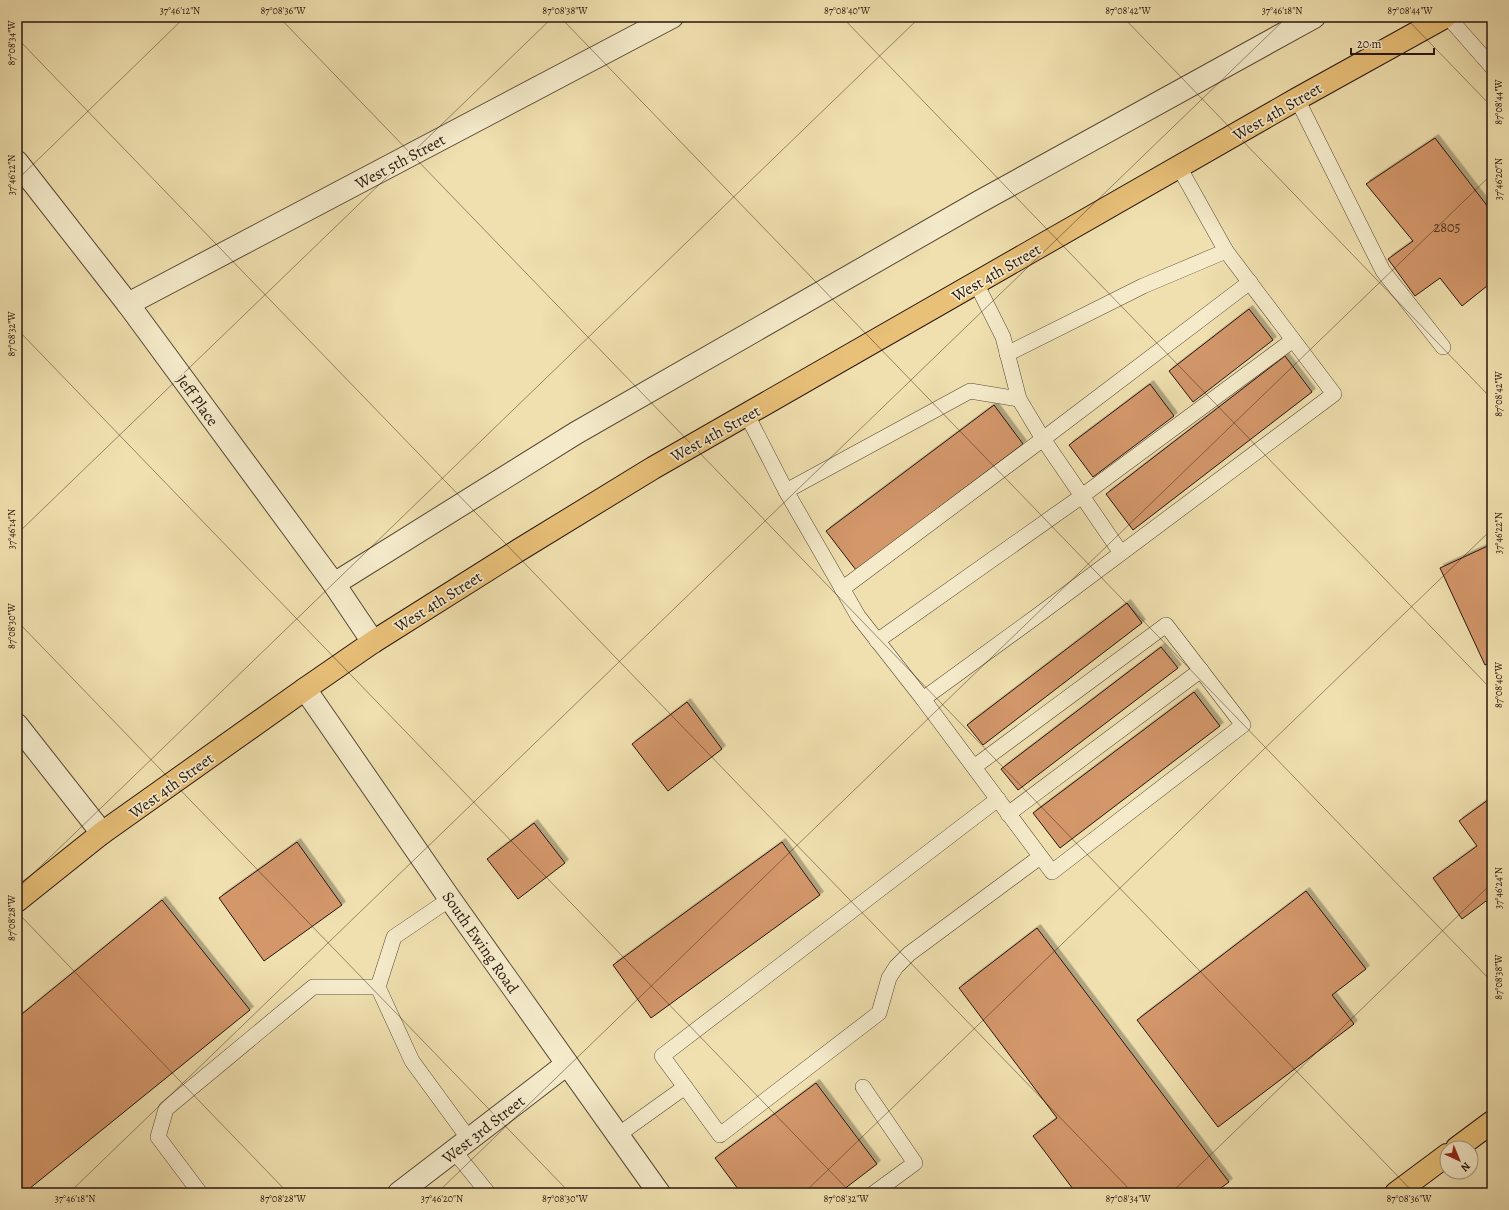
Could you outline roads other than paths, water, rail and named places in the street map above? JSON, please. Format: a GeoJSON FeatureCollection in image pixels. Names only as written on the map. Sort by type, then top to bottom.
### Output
{"type":"FeatureCollection","features":[{"type":"Feature","properties":{"kind":"main road","name":"West 4th Street"},"geometry":{"type":"LineString","coordinates":[[17,901],[102,833],[373,642],[653,468],[1298,99],[1445,17]]}},
{"type":"Feature","properties":{"kind":"main road"},"geometry":{"type":"LineString","coordinates":[[1468,1140],[1492,1122]]}},
{"type":"Feature","properties":{"kind":"main road"},"geometry":{"type":"LineString","coordinates":[[1396,1193],[1439,1161]]}},
{"type":"Feature","properties":{"kind":"street","name":"West 5th Street"},"geometry":{"type":"LineString","coordinates":[[128,304],[672,17]]}},
{"type":"Feature","properties":{"kind":"street"},"geometry":{"type":"LineString","coordinates":[[334,584],[576,433],[979,202],[1314,17]]}},
{"type":"Feature","properties":{"kind":"street","name":"Jeff Place"},"geometry":{"type":"LineString","coordinates":[[17,162],[128,304],[334,584],[373,642]]}},
{"type":"Feature","properties":{"kind":"street","name":"South Ewing Road"},"geometry":{"type":"LineString","coordinates":[[305,689],[450,899],[659,1193]]}},
{"type":"Feature","properties":{"kind":"street"},"geometry":{"type":"LineString","coordinates":[[17,725],[102,833]]}},
{"type":"Feature","properties":{"kind":"street","name":"West 3rd Street"},"geometry":{"type":"LineString","coordinates":[[398,1193],[567,1064]]}},
{"type":"Feature","properties":{"kind":"lane"},"geometry":{"type":"LineString","coordinates":[[1448,17],[1492,67]]}},
{"type":"Feature","properties":{"kind":"lane"},"geometry":{"type":"LineString","coordinates":[[1298,99],[1383,270],[1443,347]]}},
{"type":"Feature","properties":{"kind":"lane"},"geometry":{"type":"LineString","coordinates":[[923,698],[1334,394],[1226,251],[1179,167]]}},
{"type":"Feature","properties":{"kind":"lane"},"geometry":{"type":"LineString","coordinates":[[1007,354],[1143,286],[1226,251]]}},
{"type":"Feature","properties":{"kind":"lane"},"geometry":{"type":"LineString","coordinates":[[842,589],[1250,282]]}},
{"type":"Feature","properties":{"kind":"lane"},"geometry":{"type":"LineString","coordinates":[[976,283],[1003,337],[1018,399],[1043,439],[1121,553]]}},
{"type":"Feature","properties":{"kind":"lane"},"geometry":{"type":"LineString","coordinates":[[877,641],[1082,496],[1293,340]]}},
{"type":"Feature","properties":{"kind":"lane"},"geometry":{"type":"LineString","coordinates":[[786,491],[970,391],[1018,399]]}},
{"type":"Feature","properties":{"kind":"lane"},"geometry":{"type":"LineString","coordinates":[[747,415],[786,491],[858,616],[923,698],[1008,814],[1052,872],[1243,726],[1166,625],[974,767]]}},
{"type":"Feature","properties":{"kind":"lane"},"geometry":{"type":"LineString","coordinates":[[1008,814],[1201,670]]}},
{"type":"Feature","properties":{"kind":"lane"},"geometry":{"type":"LineString","coordinates":[[998,799],[662,1056],[720,1135],[879,1013],[889,978],[896,967],[909,954],[1040,857]]}},
{"type":"Feature","properties":{"kind":"lane"},"geometry":{"type":"LineString","coordinates":[[450,899],[394,938],[378,986],[412,1061],[488,1193]]}},
{"type":"Feature","properties":{"kind":"lane"},"geometry":{"type":"LineString","coordinates":[[200,1193],[158,1137],[166,1109],[313,987],[378,986]]}},
{"type":"Feature","properties":{"kind":"lane"},"geometry":{"type":"LineString","coordinates":[[618,1135],[685,1087]]}},
{"type":"Feature","properties":{"kind":"lane"},"geometry":{"type":"LineString","coordinates":[[863,1087],[915,1163],[874,1193]]}}]}
